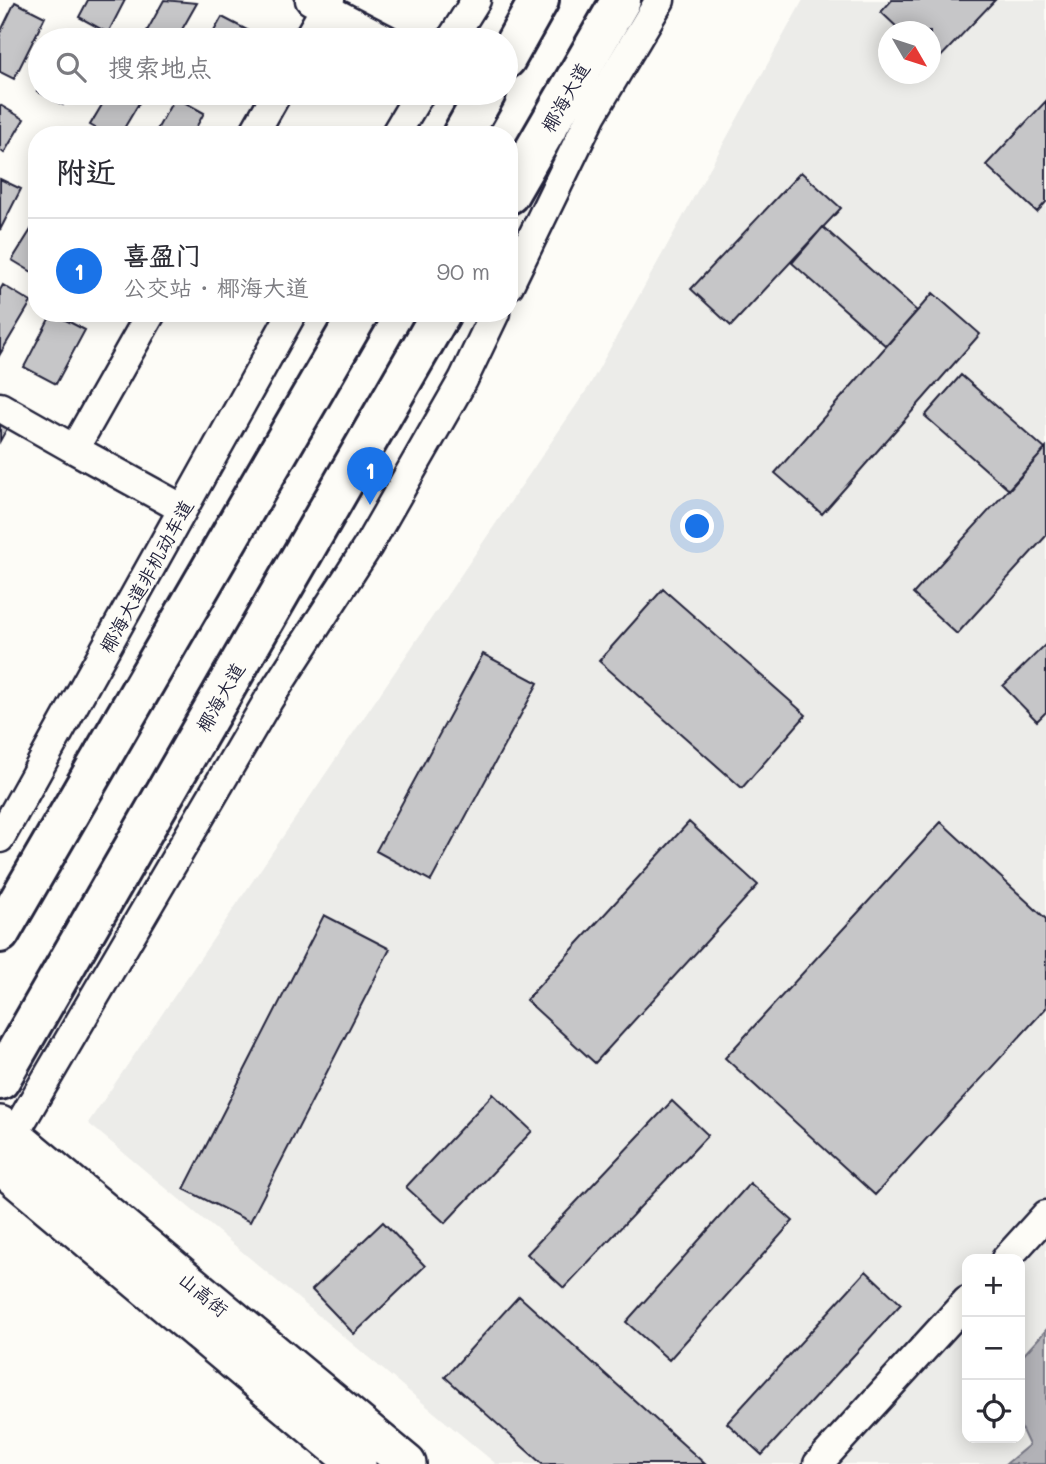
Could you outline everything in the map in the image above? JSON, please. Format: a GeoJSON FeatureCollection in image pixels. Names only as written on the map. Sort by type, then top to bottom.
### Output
{"type":"FeatureCollection","features":[{"type":"Feature","properties":{"kind":"highway"},"geometry":{"type":"LineString","coordinates":[[518,37],[539,0]]}},
{"type":"Feature","properties":{"kind":"highway","name":"椰海大道"},"geometry":{"type":"LineString","coordinates":[[518,178],[621,0]]}},
{"type":"Feature","properties":{"kind":"highway"},"geometry":{"type":"LineString","coordinates":[[467,126],[479,105]]}},
{"type":"Feature","properties":{"kind":"highway"},"geometry":{"type":"LineString","coordinates":[[0,933],[354,322]]}},
{"type":"Feature","properties":{"kind":"highway","name":"椰海大道"},"geometry":{"type":"LineString","coordinates":[[0,1080],[436,322]]}},
{"type":"Feature","properties":{"kind":"main road","name":"山高街"},"geometry":{"type":"LineString","coordinates":[[3,1146],[356,1464]]}},
{"type":"Feature","properties":{"kind":"main road","name":"山高街"},"geometry":{"type":"LineString","coordinates":[[3,1146],[407,1464]]}},
{"type":"Feature","properties":{"kind":"street"},"geometry":{"type":"LineString","coordinates":[[310,0],[364,28]]}},
{"type":"Feature","properties":{"kind":"street"},"geometry":{"type":"LineString","coordinates":[[314,28],[330,0]]}},
{"type":"Feature","properties":{"kind":"street"},"geometry":{"type":"LineString","coordinates":[[458,28],[476,0]]}},
{"type":"Feature","properties":{"kind":"street"},"geometry":{"type":"LineString","coordinates":[[518,266],[592,114],[660,0]]}},
{"type":"Feature","properties":{"kind":"street"},"geometry":{"type":"LineString","coordinates":[[258,126],[270,105]]}},
{"type":"Feature","properties":{"kind":"street"},"geometry":{"type":"LineString","coordinates":[[400,126],[413,105]]}},
{"type":"Feature","properties":{"kind":"street"},"geometry":{"type":"LineString","coordinates":[[74,449],[146,322]]}},
{"type":"Feature","properties":{"kind":"street","name":"椰海大道非机动车道"},"geometry":{"type":"LineString","coordinates":[[0,838],[287,322]]}},
{"type":"Feature","properties":{"kind":"street"},"geometry":{"type":"LineString","coordinates":[[3,1146],[269,699],[368,546],[463,380],[491,322]]}},
{"type":"Feature","properties":{"kind":"street"},"geometry":{"type":"LineString","coordinates":[[0,407],[183,509]]}},
{"type":"Feature","properties":{"kind":"street"},"geometry":{"type":"LineString","coordinates":[[1011,1254],[1046,1215]]}},
{"type":"Feature","properties":{"kind":"street"},"geometry":{"type":"LineString","coordinates":[[818,1464],[962,1306]]}},
{"type":"Feature","properties":{"kind":"shaded area"},"geometry":{"type":"Polygon","coordinates":[[[803,0],[1046,0],[1046,1464],[496,1464],[88,1123],[588,388],[803,0]]]}},
{"type":"Feature","properties":{"kind":"shaded area"},"geometry":{"type":"Polygon","coordinates":[[[1046,1330],[1046,1464],[1006,1464],[1029,1445],[1025,1437],[1025,1353],[1046,1330]]]}},
{"type":"Feature","properties":{"kind":"building"},"geometry":{"type":"Polygon","coordinates":[[[88,0],[125,0],[111,28],[99,28],[79,17],[88,0]]]}},
{"type":"Feature","properties":{"kind":"building"},"geometry":{"type":"Polygon","coordinates":[[[164,0],[197,3],[183,28],[149,28],[164,0]]]}},
{"type":"Feature","properties":{"kind":"building"},"geometry":{"type":"Polygon","coordinates":[[[892,0],[995,0],[941,57],[941,21],[890,21],[881,12],[892,0]]]}},
{"type":"Feature","properties":{"kind":"building"},"geometry":{"type":"Polygon","coordinates":[[[15,2],[45,17],[40,28],[28,28],[28,51],[14,79],[0,72],[0,33],[15,2]]]}},
{"type":"Feature","properties":{"kind":"building"},"geometry":{"type":"Polygon","coordinates":[[[222,17],[243,28],[216,28],[222,17]]]}},
{"type":"Feature","properties":{"kind":"building"},"geometry":{"type":"Polygon","coordinates":[[[1046,101],[1046,202],[1037,212],[986,165],[1046,101]]]}},
{"type":"Feature","properties":{"kind":"building"},"geometry":{"type":"Polygon","coordinates":[[[0,105],[24,119],[4,153],[0,150],[0,105]]]}},
{"type":"Feature","properties":{"kind":"building"},"geometry":{"type":"Polygon","coordinates":[[[102,105],[138,105],[125,126],[90,125],[102,105]]]}},
{"type":"Feature","properties":{"kind":"building"},"geometry":{"type":"Polygon","coordinates":[[[171,105],[190,105],[204,113],[197,126],[159,126],[171,105]]]}},
{"type":"Feature","properties":{"kind":"building"},"geometry":{"type":"Polygon","coordinates":[[[801,172],[841,208],[731,326],[691,289],[801,172]]]}},
{"type":"Feature","properties":{"kind":"building"},"geometry":{"type":"Polygon","coordinates":[[[0,179],[21,189],[0,230],[0,179]]]}},
{"type":"Feature","properties":{"kind":"building"},"geometry":{"type":"Polygon","coordinates":[[[823,227],[917,311],[886,346],[792,263],[823,227]]]}},
{"type":"Feature","properties":{"kind":"building"},"geometry":{"type":"Polygon","coordinates":[[[28,234],[28,270],[12,260],[28,234]]]}},
{"type":"Feature","properties":{"kind":"building"},"geometry":{"type":"Polygon","coordinates":[[[3,285],[28,300],[28,307],[0,354],[0,290],[3,285]]]}},
{"type":"Feature","properties":{"kind":"building"},"geometry":{"type":"Polygon","coordinates":[[[933,293],[980,334],[822,514],[775,473],[933,293]]]}},
{"type":"Feature","properties":{"kind":"building"},"geometry":{"type":"Polygon","coordinates":[[[47,322],[69,322],[85,330],[56,384],[24,367],[47,322]]]}},
{"type":"Feature","properties":{"kind":"building"},"geometry":{"type":"Polygon","coordinates":[[[961,375],[1045,449],[1009,490],[925,416],[961,375]]]}},
{"type":"Feature","properties":{"kind":"building"},"geometry":{"type":"Polygon","coordinates":[[[0,420],[9,425],[0,441],[0,420]]]}},
{"type":"Feature","properties":{"kind":"building"},"geometry":{"type":"Polygon","coordinates":[[[1046,448],[1046,536],[957,634],[913,594],[1046,448]]]}},
{"type":"Feature","properties":{"kind":"building"},"geometry":{"type":"Polygon","coordinates":[[[663,589],[806,715],[742,788],[599,661],[663,589]]]}},
{"type":"Feature","properties":{"kind":"building"},"geometry":{"type":"Polygon","coordinates":[[[1046,644],[1046,712],[1037,721],[1003,686],[1046,644]]]}},
{"type":"Feature","properties":{"kind":"building"},"geometry":{"type":"Polygon","coordinates":[[[483,654],[538,683],[431,881],[376,851],[483,654]]]}},
{"type":"Feature","properties":{"kind":"building"},"geometry":{"type":"Polygon","coordinates":[[[689,822],[758,885],[595,1063],[526,1000],[689,822]]]}},
{"type":"Feature","properties":{"kind":"building"},"geometry":{"type":"Polygon","coordinates":[[[941,822],[1046,919],[1046,1008],[875,1195],[725,1058],[941,822]]]}},
{"type":"Feature","properties":{"kind":"building"},"geometry":{"type":"Polygon","coordinates":[[[324,915],[390,949],[250,1222],[184,1189],[324,915]]]}},
{"type":"Feature","properties":{"kind":"building"},"geometry":{"type":"Polygon","coordinates":[[[493,1094],[532,1131],[445,1223],[406,1187],[493,1094]]]}},
{"type":"Feature","properties":{"kind":"building"},"geometry":{"type":"Polygon","coordinates":[[[672,1101],[708,1135],[564,1288],[527,1254],[672,1101]]]}},
{"type":"Feature","properties":{"kind":"building"},"geometry":{"type":"Polygon","coordinates":[[[750,1183],[793,1221],[669,1360],[626,1322],[750,1183]]]}},
{"type":"Feature","properties":{"kind":"building"},"geometry":{"type":"Polygon","coordinates":[[[383,1222],[425,1266],[354,1334],[312,1290],[383,1222]]]}},
{"type":"Feature","properties":{"kind":"building"},"geometry":{"type":"Polygon","coordinates":[[[866,1271],[901,1304],[762,1455],[727,1423],[866,1271]]]}},
{"type":"Feature","properties":{"kind":"building"},"geometry":{"type":"Polygon","coordinates":[[[519,1296],[705,1464],[542,1464],[445,1377],[519,1296]]]}},
{"type":"Feature","properties":{"kind":"place","name":"喜盈门"},"geometry":{"type":"Point","coordinates":[370,505]}}]}
